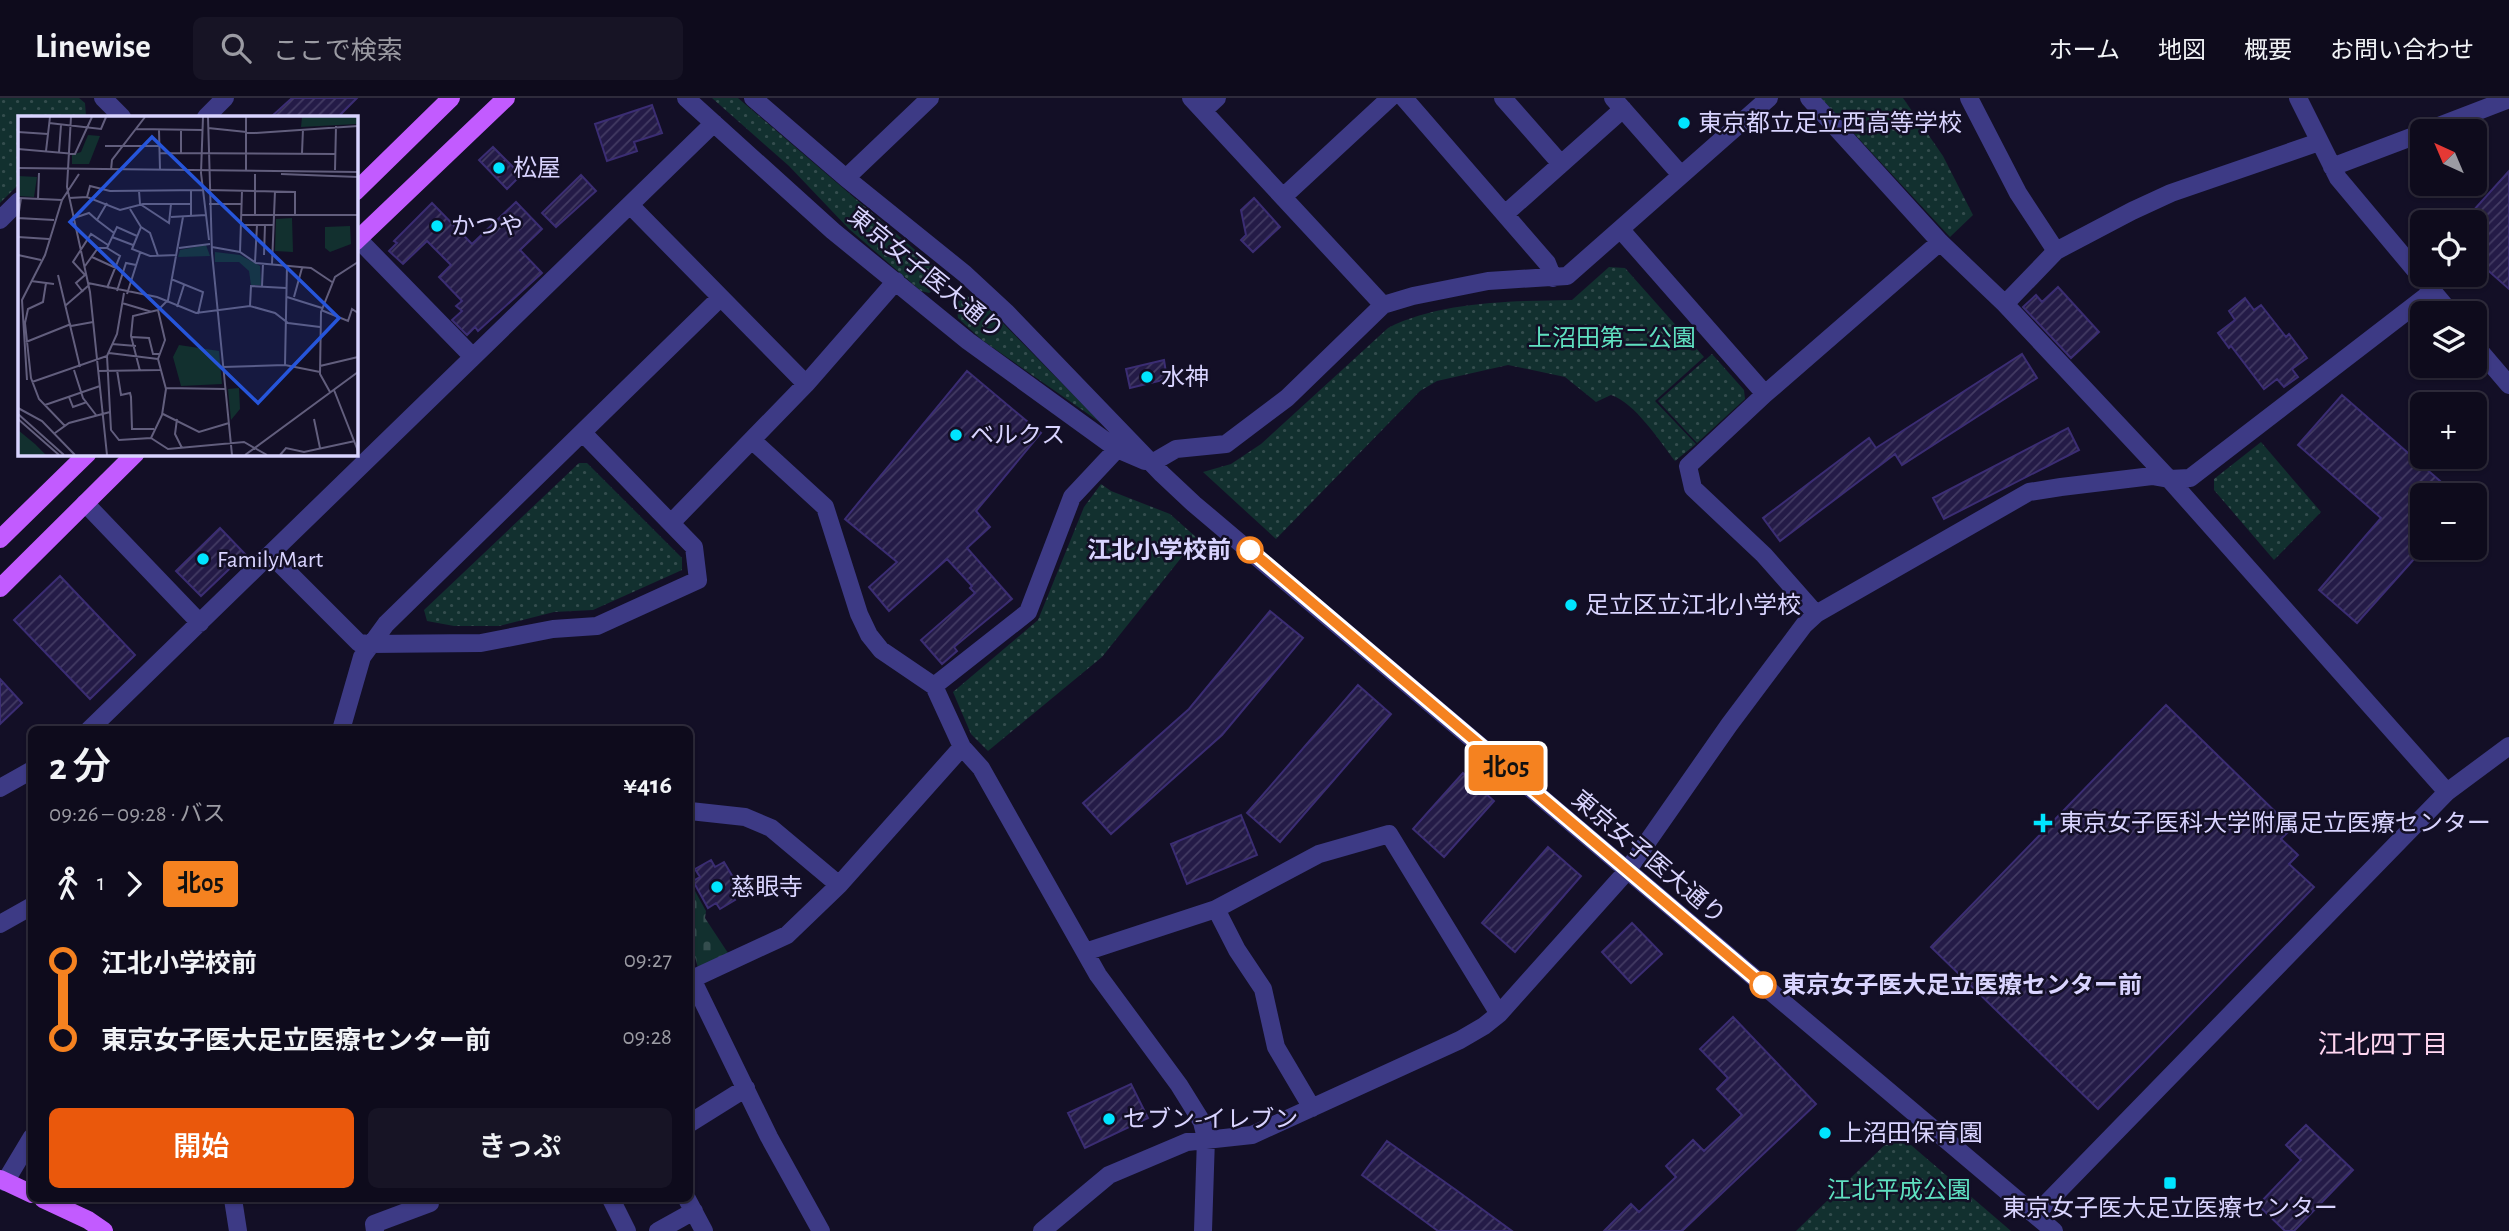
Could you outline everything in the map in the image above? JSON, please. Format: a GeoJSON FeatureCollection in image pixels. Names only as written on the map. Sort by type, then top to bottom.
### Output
{"type":"FeatureCollection","features":[{"type":"Feature","properties":{"kind":"main road"},"geometry":{"type":"LineString","coordinates":[[357,190],[451,98]]}},
{"type":"Feature","properties":{"kind":"main road"},"geometry":{"type":"LineString","coordinates":[[357,241],[506,98]]}},
{"type":"Feature","properties":{"kind":"main road"},"geometry":{"type":"LineString","coordinates":[[0,539],[86,455]]}},
{"type":"Feature","properties":{"kind":"main road"},"geometry":{"type":"LineString","coordinates":[[0,588],[134,455]]}},
{"type":"Feature","properties":{"kind":"main road"},"geometry":{"type":"LineString","coordinates":[[2,1180],[28,1192]]}},
{"type":"Feature","properties":{"kind":"main road"},"geometry":{"type":"LineString","coordinates":[[49,1202],[88,1220],[104,1231]]}},
{"type":"Feature","properties":{"kind":"street"},"geometry":{"type":"LineString","coordinates":[[207,116],[225,98]]}},
{"type":"Feature","properties":{"kind":"street","name":"東京女子医大通り"},"geometry":{"type":"LineString","coordinates":[[686,98],[833,231],[968,341],[1117,449],[1152,463]]}},
{"type":"Feature","properties":{"kind":"street","name":"東京女子医大通り"},"geometry":{"type":"LineString","coordinates":[[753,98],[998,304],[1194,504],[2054,1231]]}},
{"type":"Feature","properties":{"kind":"street"},"geometry":{"type":"LineString","coordinates":[[846,178],[930,98]]}},
{"type":"Feature","properties":{"kind":"street"},"geometry":{"type":"LineString","coordinates":[[1217,98],[1197,105],[1383,305]]}},
{"type":"Feature","properties":{"kind":"street"},"geometry":{"type":"LineString","coordinates":[[1283,197],[1390,98]]}},
{"type":"Feature","properties":{"kind":"street"},"geometry":{"type":"LineString","coordinates":[[1404,98],[1547,263],[1553,278]]}},
{"type":"Feature","properties":{"kind":"street"},"geometry":{"type":"LineString","coordinates":[[1503,98],[1561,164]]}},
{"type":"Feature","properties":{"kind":"street"},"geometry":{"type":"LineString","coordinates":[[1152,463],[1176,449],[1226,444],[1287,398],[1383,305],[1488,281],[1567,276],[1769,98]]}},
{"type":"Feature","properties":{"kind":"street"},"geometry":{"type":"LineString","coordinates":[[1809,98],[1940,242],[2005,304],[2169,480],[2447,792]]}},
{"type":"Feature","properties":{"kind":"street"},"geometry":{"type":"LineString","coordinates":[[1969,98],[2018,193],[2056,251]]}},
{"type":"Feature","properties":{"kind":"street"},"geometry":{"type":"LineString","coordinates":[[2298,98],[2338,178],[2441,301]]}},
{"type":"Feature","properties":{"kind":"street"},"geometry":{"type":"LineString","coordinates":[[2457,119],[2509,99]]}},
{"type":"Feature","properties":{"kind":"street"},"geometry":{"type":"LineString","coordinates":[[1505,214],[1561,164],[1618,104],[1681,175]]}},
{"type":"Feature","properties":{"kind":"street"},"geometry":{"type":"LineString","coordinates":[[93,726],[714,123]]}},
{"type":"Feature","properties":{"kind":"street"},"geometry":{"type":"LineString","coordinates":[[2332,167],[2410,137]]}},
{"type":"Feature","properties":{"kind":"street"},"geometry":{"type":"LineString","coordinates":[[2005,304],[2056,251],[2171,194],[2319,142]]}},
{"type":"Feature","properties":{"kind":"street"},"geometry":{"type":"LineString","coordinates":[[0,220],[18,202]]}},
{"type":"Feature","properties":{"kind":"street"},"geometry":{"type":"LineString","coordinates":[[631,206],[806,384]]}},
{"type":"Feature","properties":{"kind":"street"},"geometry":{"type":"LineString","coordinates":[[1621,230],[1765,394]]}},
{"type":"Feature","properties":{"kind":"street"},"geometry":{"type":"LineString","coordinates":[[357,241],[473,357]]}},
{"type":"Feature","properties":{"kind":"street"},"geometry":{"type":"LineString","coordinates":[[1816,614],[1763,555],[1693,488],[1688,466],[1765,394],[1940,242]]}},
{"type":"Feature","properties":{"kind":"street"},"geometry":{"type":"LineString","coordinates":[[671,523],[806,384],[896,281]]}},
{"type":"Feature","properties":{"kind":"street"},"geometry":{"type":"LineString","coordinates":[[1042,1231],[1109,1175],[1187,1142],[1252,1135],[1460,1040],[1484,1026],[1499,1014],[1627,871],[1729,724],[1804,625],[1816,614],[2029,492],[2152,477],[2169,480],[2190,478],[2433,291]]}},
{"type":"Feature","properties":{"kind":"street"},"geometry":{"type":"LineString","coordinates":[[342,726],[362,657],[386,624],[720,298]]}},
{"type":"Feature","properties":{"kind":"street"},"geometry":{"type":"LineString","coordinates":[[2487,359],[2509,385]]}},
{"type":"Feature","properties":{"kind":"street"},"geometry":{"type":"LineString","coordinates":[[271,555],[359,643],[369,644],[481,643],[553,629],[597,625],[698,580],[694,547],[583,433]]}},
{"type":"Feature","properties":{"kind":"street"},"geometry":{"type":"LineString","coordinates":[[753,441],[825,507],[859,614],[869,635],[881,650],[934,686],[962,747],[981,768],[1085,952],[1118,1005],[1180,1085],[1202,1122],[1206,1139],[1203,1231]]}},
{"type":"Feature","properties":{"kind":"street"},"geometry":{"type":"LineString","coordinates":[[934,686],[1028,612],[1072,497],[1117,449]]}},
{"type":"Feature","properties":{"kind":"street"},"geometry":{"type":"LineString","coordinates":[[85,503],[200,623]]}},
{"type":"Feature","properties":{"kind":"street"},"geometry":{"type":"LineString","coordinates":[[2035,1215],[2447,792],[2509,746]]}},
{"type":"Feature","properties":{"kind":"street"},"geometry":{"type":"LineString","coordinates":[[693,979],[787,936],[839,885],[962,747]]}},
{"type":"Feature","properties":{"kind":"street"},"geometry":{"type":"LineString","coordinates":[[0,788],[28,772]]}},
{"type":"Feature","properties":{"kind":"street"},"geometry":{"type":"LineString","coordinates":[[693,811],[745,817],[771,828],[839,885]]}},
{"type":"Feature","properties":{"kind":"street"},"geometry":{"type":"LineString","coordinates":[[1085,952],[1216,909],[1319,854],[1389,834],[1499,1014]]}},
{"type":"Feature","properties":{"kind":"street"},"geometry":{"type":"LineString","coordinates":[[0,924],[28,908]]}},
{"type":"Feature","properties":{"kind":"street"},"geometry":{"type":"LineString","coordinates":[[1216,909],[1237,950],[1263,989],[1276,1047],[1312,1108]]}},
{"type":"Feature","properties":{"kind":"street"},"geometry":{"type":"LineString","coordinates":[[693,984],[769,1137],[821,1231]]}},
{"type":"Feature","properties":{"kind":"street"},"geometry":{"type":"LineString","coordinates":[[693,1121],[746,1088]]}},
{"type":"Feature","properties":{"kind":"street"},"geometry":{"type":"LineString","coordinates":[[2,1180],[28,1144]]}},
{"type":"Feature","properties":{"kind":"street"},"geometry":{"type":"LineString","coordinates":[[233,1202],[238,1231]]}},
{"type":"Feature","properties":{"kind":"street"},"geometry":{"type":"LineString","coordinates":[[375,1231],[374,1224],[430,1202]]}},
{"type":"Feature","properties":{"kind":"street"},"geometry":{"type":"LineString","coordinates":[[612,1202],[627,1231]]}},
{"type":"Feature","properties":{"kind":"street"},"geometry":{"type":"LineString","coordinates":[[658,1231],[691,1205],[704,1231]]}},
{"type":"Feature","properties":{"kind":"green space"},"geometry":{"type":"Polygon","coordinates":[[[0,98],[79,98],[85,103],[86,116],[18,116],[18,185],[0,203],[0,98]]]}},
{"type":"Feature","properties":{"kind":"green space"},"geometry":{"type":"Polygon","coordinates":[[[712,98],[738,98],[942,273],[939,287],[929,293],[921,291],[849,229],[789,166],[712,98]]]}},
{"type":"Feature","properties":{"kind":"green space"},"geometry":{"type":"Polygon","coordinates":[[[1821,98],[1903,98],[1943,156],[1973,215],[1950,237],[1821,98]]]}},
{"type":"Feature","properties":{"kind":"green space","name":"上沼田第二公園"},"geometry":{"type":"Polygon","coordinates":[[[1609,267],[1625,268],[1704,357],[1655,401],[1696,444],[1675,461],[1646,423],[1620,399],[1611,395],[1596,402],[1565,377],[1508,365],[1437,381],[1420,391],[1276,539],[1203,472],[1231,464],[1261,444],[1388,328],[1431,312],[1478,304],[1572,300],[1609,267]]]}},
{"type":"Feature","properties":{"kind":"green space"},"geometry":{"type":"Polygon","coordinates":[[[966,296],[981,301],[1101,423],[982,340],[958,318],[956,303],[966,296]]]}},
{"type":"Feature","properties":{"kind":"green space"},"geometry":{"type":"Polygon","coordinates":[[[1712,354],[1744,390],[1745,399],[1697,443],[1658,401],[1712,354]]]}},
{"type":"Feature","properties":{"kind":"green space"},"geometry":{"type":"Polygon","coordinates":[[[2261,442],[2321,512],[2274,560],[2214,490],[2214,479],[2261,442]]]}},
{"type":"Feature","properties":{"kind":"green space"},"geometry":{"type":"Polygon","coordinates":[[[579,463],[587,463],[682,558],[682,570],[593,610],[554,612],[499,626],[454,626],[427,621],[424,610],[579,463]]]}},
{"type":"Feature","properties":{"kind":"green space"},"geometry":{"type":"Polygon","coordinates":[[[1101,484],[1111,491],[1170,514],[1197,538],[1102,657],[988,751],[971,734],[953,692],[1038,620],[1084,507],[1101,484]]]}},
{"type":"Feature","properties":{"kind":"green space"},"geometry":{"type":"Polygon","coordinates":[[[693,887],[706,911],[705,918],[728,953],[698,968],[693,949],[693,887]]]}},
{"type":"Feature","properties":{"kind":"green space","name":"江北平成公園"},"geometry":{"type":"Polygon","coordinates":[[[1897,1133],[2011,1231],[1796,1231],[1897,1133]]]}},
{"type":"Feature","properties":{"kind":"building"},"geometry":{"type":"Polygon","coordinates":[[[292,98],[357,98],[339,116],[272,116],[292,98]]]}},
{"type":"Feature","properties":{"kind":"building"},"geometry":{"type":"Polygon","coordinates":[[[652,105],[662,133],[634,142],[637,151],[607,161],[595,124],[652,105]]]}},
{"type":"Feature","properties":{"kind":"building"},"geometry":{"type":"Polygon","coordinates":[[[493,147],[521,175],[507,189],[479,160],[493,147]]]}},
{"type":"Feature","properties":{"kind":"building"},"geometry":{"type":"Polygon","coordinates":[[[2509,171],[2509,289],[2487,270],[2487,210],[2474,210],[2509,171]]]}},
{"type":"Feature","properties":{"kind":"building"},"geometry":{"type":"Polygon","coordinates":[[[581,175],[596,191],[556,227],[542,213],[581,175]]]}},
{"type":"Feature","properties":{"kind":"building"},"geometry":{"type":"Polygon","coordinates":[[[1254,198],[1280,227],[1253,252],[1241,240],[1246,235],[1241,210],[1254,198]]]}},
{"type":"Feature","properties":{"kind":"building"},"geometry":{"type":"Polygon","coordinates":[[[516,202],[542,229],[520,250],[542,273],[478,331],[475,327],[467,335],[452,320],[462,311],[456,306],[462,301],[439,277],[451,265],[427,241],[403,264],[389,251],[397,243],[394,241],[432,203],[472,244],[516,202]]]}},
{"type":"Feature","properties":{"kind":"building"},"geometry":{"type":"Polygon","coordinates":[[[2058,287],[2099,332],[2071,358],[2023,307],[2036,295],[2042,302],[2058,287]]]}},
{"type":"Feature","properties":{"kind":"building"},"geometry":{"type":"Polygon","coordinates":[[[2245,298],[2254,310],[2261,305],[2286,337],[2289,334],[2307,358],[2292,369],[2298,377],[2284,387],[2277,379],[2264,389],[2218,333],[2235,320],[2229,311],[2245,298]]]}},
{"type":"Feature","properties":{"kind":"building"},"geometry":{"type":"Polygon","coordinates":[[[2022,354],[2037,378],[1902,465],[1895,454],[1780,541],[1763,518],[1869,438],[1876,448],[2022,354]]]}},
{"type":"Feature","properties":{"kind":"building"},"geometry":{"type":"Polygon","coordinates":[[[1164,360],[1167,379],[1130,388],[1126,369],[1164,360]]]}},
{"type":"Feature","properties":{"kind":"building"},"geometry":{"type":"Polygon","coordinates":[[[967,371],[1041,433],[976,511],[990,527],[967,548],[1012,599],[954,647],[957,651],[942,664],[921,640],[975,593],[970,588],[972,586],[947,559],[889,611],[869,587],[897,562],[845,519],[967,371]]]}},
{"type":"Feature","properties":{"kind":"building"},"geometry":{"type":"Polygon","coordinates":[[[2342,395],[2410,455],[2410,469],[2426,469],[2442,483],[2410,483],[2410,560],[2413,560],[2357,623],[2319,590],[2381,518],[2298,445],[2342,395]]]}},
{"type":"Feature","properties":{"kind":"building"},"geometry":{"type":"Polygon","coordinates":[[[2068,428],[2079,450],[1944,519],[1933,498],[2068,428]]]}},
{"type":"Feature","properties":{"kind":"building"},"geometry":{"type":"Polygon","coordinates":[[[220,528],[245,554],[201,596],[176,571],[220,528]]]}},
{"type":"Feature","properties":{"kind":"building"},"geometry":{"type":"Polygon","coordinates":[[[60,576],[135,655],[90,699],[14,620],[60,576]]]}},
{"type":"Feature","properties":{"kind":"building"},"geometry":{"type":"Polygon","coordinates":[[[1270,611],[1303,638],[1222,735],[1111,834],[1083,803],[1189,709],[1270,611]]]}},
{"type":"Feature","properties":{"kind":"building"},"geometry":{"type":"Polygon","coordinates":[[[0,679],[22,703],[0,724],[0,679]]]}},
{"type":"Feature","properties":{"kind":"building"},"geometry":{"type":"Polygon","coordinates":[[[1358,685],[1391,714],[1280,842],[1247,813],[1358,685]]]}},
{"type":"Feature","properties":{"kind":"building"},"geometry":{"type":"Polygon","coordinates":[[[2166,705],[2292,828],[2281,839],[2298,855],[2289,864],[2314,887],[2098,1109],[1931,947],[2166,705]]]}},
{"type":"Feature","properties":{"kind":"building"},"geometry":{"type":"Polygon","coordinates":[[[1463,773],[1494,801],[1444,857],[1413,829],[1463,773]]]}},
{"type":"Feature","properties":{"kind":"building"},"geometry":{"type":"Polygon","coordinates":[[[1241,815],[1257,855],[1187,884],[1171,844],[1241,815]]]}},
{"type":"Feature","properties":{"kind":"building"},"geometry":{"type":"Polygon","coordinates":[[[1548,847],[1581,876],[1515,952],[1482,923],[1548,847]]]}},
{"type":"Feature","properties":{"kind":"building"},"geometry":{"type":"Polygon","coordinates":[[[711,860],[715,867],[724,862],[740,889],[731,894],[735,900],[720,909],[716,903],[708,908],[693,881],[700,877],[695,869],[711,860]]]}},
{"type":"Feature","properties":{"kind":"building"},"geometry":{"type":"Polygon","coordinates":[[[1632,923],[1662,954],[1631,983],[1602,952],[1632,923]]]}},
{"type":"Feature","properties":{"kind":"building"},"geometry":{"type":"Polygon","coordinates":[[[1733,1017],[1816,1104],[1682,1231],[1604,1231],[1631,1204],[1639,1212],[1676,1177],[1666,1166],[1693,1140],[1704,1151],[1742,1115],[1717,1089],[1728,1078],[1700,1049],[1733,1017]]]}},
{"type":"Feature","properties":{"kind":"building"},"geometry":{"type":"Polygon","coordinates":[[[1131,1084],[1148,1118],[1085,1148],[1068,1113],[1131,1084]]]}},
{"type":"Feature","properties":{"kind":"building"},"geometry":{"type":"Polygon","coordinates":[[[2306,1125],[2353,1170],[2294,1231],[2285,1231],[2258,1205],[2301,1160],[2286,1145],[2306,1125]]]}},
{"type":"Feature","properties":{"kind":"building"},"geometry":{"type":"Polygon","coordinates":[[[1387,1141],[1512,1231],[1438,1231],[1362,1175],[1387,1141]]]}},
{"type":"Feature","properties":{"kind":"bus line","name":"北05"},"geometry":{"type":"LineString","coordinates":[[1250,550],[1763,985]]}},
{"type":"Feature","properties":{"kind":"place","name":"東京都立足立西高等学校"},"geometry":{"type":"Point","coordinates":[1684,123]}},
{"type":"Feature","properties":{"kind":"place","name":"松屋"},"geometry":{"type":"Point","coordinates":[499,168]}},
{"type":"Feature","properties":{"kind":"place","name":"かつや"},"geometry":{"type":"Point","coordinates":[437,226]}},
{"type":"Feature","properties":{"kind":"place","name":"水神"},"geometry":{"type":"Point","coordinates":[1147,377]}},
{"type":"Feature","properties":{"kind":"place","name":"ベルクス"},"geometry":{"type":"Point","coordinates":[956,435]}},
{"type":"Feature","properties":{"kind":"place","name":"江北小学校前"},"geometry":{"type":"Point","coordinates":[1250,550]}},
{"type":"Feature","properties":{"kind":"place","name":"FamilyMart"},"geometry":{"type":"Point","coordinates":[203,559]}},
{"type":"Feature","properties":{"kind":"place","name":"足立区立江北小学校"},"geometry":{"type":"Point","coordinates":[1571,605]}},
{"type":"Feature","properties":{"kind":"place","name":"東京女子医科大学附属足立医療センター"},"geometry":{"type":"Point","coordinates":[2043,823]}},
{"type":"Feature","properties":{"kind":"place","name":"慈眼寺"},"geometry":{"type":"Point","coordinates":[717,887]}},
{"type":"Feature","properties":{"kind":"place","name":"東京女子医大足立医療センター前"},"geometry":{"type":"Point","coordinates":[1763,985]}},
{"type":"Feature","properties":{"kind":"place","name":"セブン-イレブン"},"geometry":{"type":"Point","coordinates":[1109,1119]}},
{"type":"Feature","properties":{"kind":"place","name":"上沼田保育園"},"geometry":{"type":"Point","coordinates":[1825,1133]}},
{"type":"Feature","properties":{"kind":"place","name":"東京女子医大足立医療センター"},"geometry":{"type":"Point","coordinates":[2170,1183]}},
{"type":"Feature","properties":{"kind":"district","name":"江北四丁目"},"geometry":{"type":"Point","coordinates":[2383,1044]}}]}
